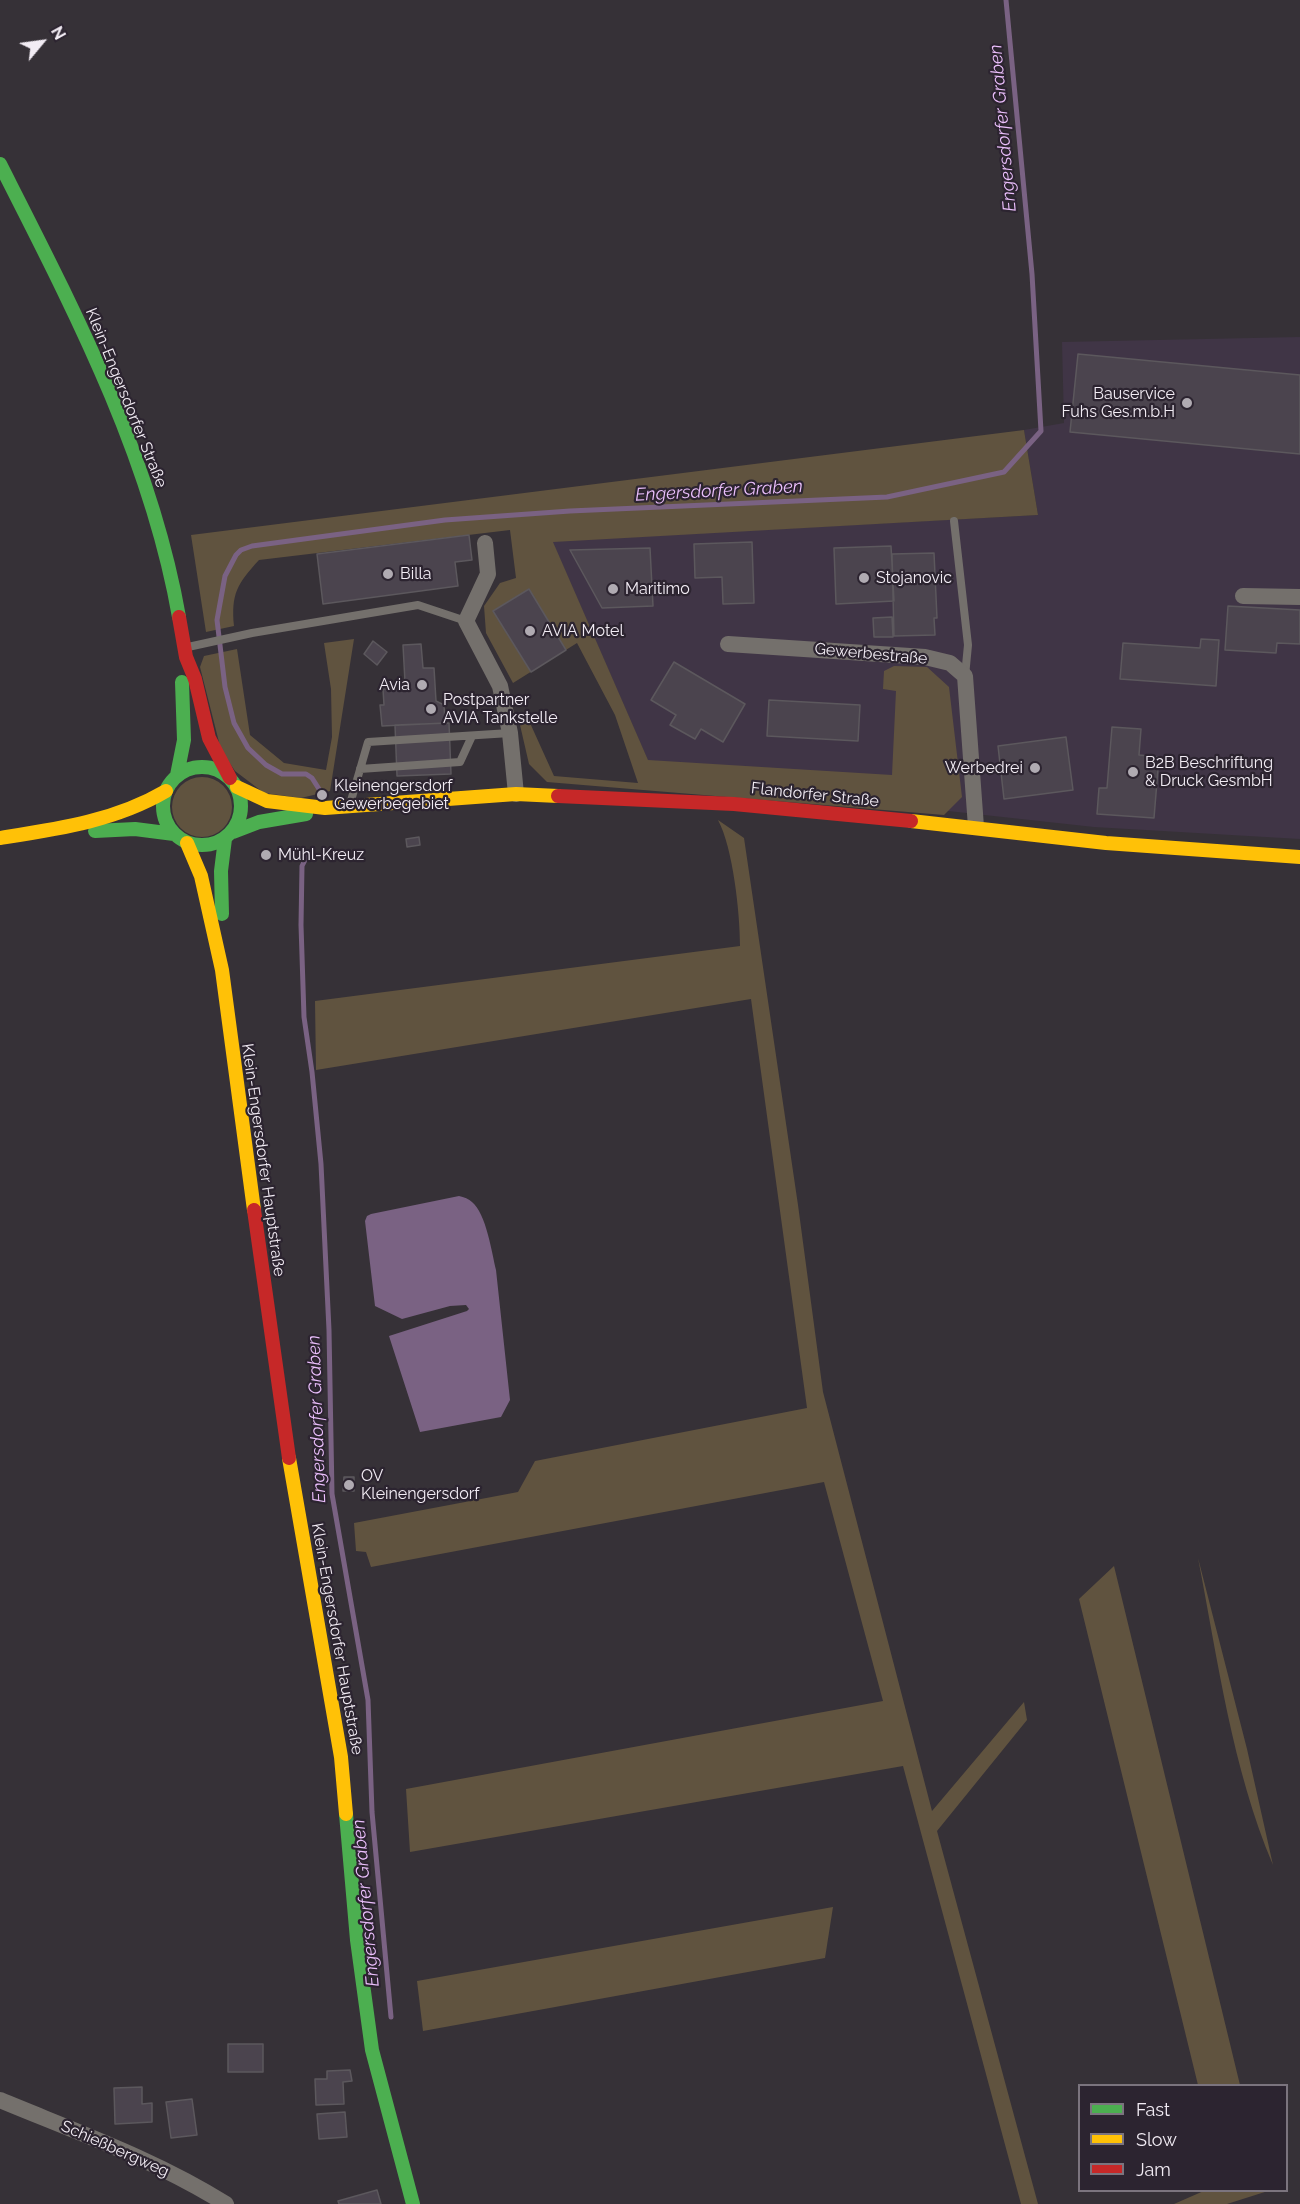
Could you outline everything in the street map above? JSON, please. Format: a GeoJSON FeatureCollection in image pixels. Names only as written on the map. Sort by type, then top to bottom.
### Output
{"type":"FeatureCollection","features":[{"type":"Feature","properties":{"kind":"main road","name":"Klein-Engersdorfer Straße"},"geometry":{"type":"LineString","coordinates":[[0,164],[65,292],[124,428],[162,539],[185,652],[195,679],[209,738],[233,782]]}},
{"type":"Feature","properties":{"kind":"main road","name":"Klein-Engersdorfer Straße"},"geometry":{"type":"LineString","coordinates":[[177,775],[185,743],[182,682],[185,652]]}},
{"type":"Feature","properties":{"kind":"main road"},"geometry":{"type":"LineString","coordinates":[[222,970],[221,871],[229,835],[240,820],[242,811],[233,782],[217,769],[192,768],[177,775],[171,781],[163,801],[166,823],[174,834],[187,843],[209,845],[229,835]]}},
{"type":"Feature","properties":{"kind":"main road","name":"Flandorfer Straße"},"geometry":{"type":"LineString","coordinates":[[233,782],[267,801],[325,808],[516,794],[734,804],[976,827],[1106,843],[1300,857]]}},
{"type":"Feature","properties":{"kind":"main road"},"geometry":{"type":"LineString","coordinates":[[45,832],[127,812],[166,791]]}},
{"type":"Feature","properties":{"kind":"main road","name":"Flandorfer Straße"},"geometry":{"type":"LineString","coordinates":[[229,835],[260,822],[298,816],[325,808]]}},
{"type":"Feature","properties":{"kind":"main road"},"geometry":{"type":"LineString","coordinates":[[0,838],[45,832],[135,829],[174,834]]}},
{"type":"Feature","properties":{"kind":"main road"},"geometry":{"type":"LineString","coordinates":[[187,843],[201,876],[222,970]]}},
{"type":"Feature","properties":{"kind":"main road","name":"Klein-Engersdorfer Hauptstraße"},"geometry":{"type":"LineString","coordinates":[[222,970],[274,1359],[298,1516],[341,1757],[357,1940],[372,2050],[413,2204]]}},
{"type":"Feature","properties":{"kind":"street"},"geometry":{"type":"LineString","coordinates":[[485,543],[488,574],[466,621],[500,686],[510,733],[516,794]]}},
{"type":"Feature","properties":{"kind":"street"},"geometry":{"type":"LineString","coordinates":[[1243,596],[1300,597]]}},
{"type":"Feature","properties":{"kind":"street","name":"Gewerbestraße"},"geometry":{"type":"LineString","coordinates":[[728,644],[925,657],[950,663],[965,676]]}},
{"type":"Feature","properties":{"kind":"street"},"geometry":{"type":"LineString","coordinates":[[965,676],[976,827]]}},
{"type":"Feature","properties":{"kind":"street","name":"Schießbergweg"},"geometry":{"type":"LineString","coordinates":[[0,2100],[129,2152],[226,2204]]}},
{"type":"Feature","properties":{"kind":"lane"},"geometry":{"type":"LineString","coordinates":[[954,520],[968,645],[965,676]]}},
{"type":"Feature","properties":{"kind":"lane"},"geometry":{"type":"LineString","coordinates":[[185,652],[228,638],[418,605],[466,621]]}},
{"type":"Feature","properties":{"kind":"lane"},"geometry":{"type":"LineString","coordinates":[[350,807],[368,742],[510,733]]}},
{"type":"Feature","properties":{"kind":"lane"},"geometry":{"type":"LineString","coordinates":[[360,769],[460,762],[472,736]]}},
{"type":"Feature","properties":{"kind":"shaded area"},"geometry":{"type":"Polygon","coordinates":[[[1300,337],[1300,839],[1094,827],[656,779],[552,541],[1038,515],[1024,430],[1064,423],[1062,342],[1300,337]]]}},
{"type":"Feature","properties":{"kind":"shaded area"},"geometry":{"type":"Polygon","coordinates":[[[1024,430],[1038,515],[553,542],[648,760],[892,775],[896,691],[883,689],[884,671],[894,666],[927,667],[949,687],[962,797],[944,815],[547,782],[529,764],[520,725],[530,723],[554,776],[638,783],[615,715],[577,643],[513,683],[486,633],[484,606],[500,583],[516,578],[510,530],[259,560],[245,576],[237,590],[234,626],[206,632],[191,535],[1024,430]]]}},
{"type":"Feature","properties":{"kind":"shaded area"},"geometry":{"type":"Polygon","coordinates":[[[354,639],[330,791],[301,798],[264,793],[235,771],[221,750],[200,667],[204,656],[237,649],[250,735],[284,763],[326,770],[332,737],[331,689],[324,643],[354,639]]]}},
{"type":"Feature","properties":{"kind":"shaded area"},"geometry":{"type":"Polygon","coordinates":[[[196,777],[208,777],[219,782],[227,790],[232,807],[230,819],[219,832],[208,837],[196,837],[185,832],[177,824],[172,813],[172,801],[177,790],[185,782],[196,777]]]}},
{"type":"Feature","properties":{"kind":"shaded area"},"geometry":{"type":"Polygon","coordinates":[[[718,820],[744,838],[823,1392],[932,1811],[1024,1702],[1027,1720],[937,1831],[1038,2204],[1021,2204],[903,1766],[410,1852],[406,1789],[883,1701],[824,1482],[371,1567],[366,1552],[356,1551],[354,1523],[518,1492],[535,1461],[807,1408],[751,999],[316,1070],[315,1001],[740,946],[739,916],[732,863],[718,820]]]}},
{"type":"Feature","properties":{"kind":"shaded area"},"geometry":{"type":"Polygon","coordinates":[[[459,1196],[469,1200],[477,1207],[485,1224],[490,1244],[496,1270],[510,1400],[501,1417],[420,1432],[389,1336],[469,1309],[466,1305],[450,1306],[402,1319],[375,1306],[365,1221],[371,1214],[459,1196]]]}},
{"type":"Feature","properties":{"kind":"shaded area"},"geometry":{"type":"Polygon","coordinates":[[[1198,1558],[1247,1749],[1273,1865],[1247,1791],[1237,1752],[1198,1558]]]}},
{"type":"Feature","properties":{"kind":"shaded area"},"geometry":{"type":"Polygon","coordinates":[[[1114,1566],[1240,2084],[1198,2084],[1079,1599],[1114,1566]]]}},
{"type":"Feature","properties":{"kind":"shaded area"},"geometry":{"type":"Polygon","coordinates":[[[833,1907],[825,1958],[423,2031],[417,1981],[833,1907]]]}},
{"type":"Feature","properties":{"kind":"shaded area"},"geometry":{"type":"Polygon","coordinates":[[[1201,2192],[1265,2192],[1227,2204],[1174,2204],[1201,2192]]]}},
{"type":"Feature","properties":{"kind":"building","name":"Bauservice Fuhs Ges.m.b.H"},"geometry":{"type":"Polygon","coordinates":[[[1078,354],[1300,375],[1300,454],[1070,432],[1078,354]]]}},
{"type":"Feature","properties":{"kind":"building","name":"Billa"},"geometry":{"type":"Polygon","coordinates":[[[469,535],[472,560],[455,562],[458,586],[323,604],[317,554],[469,535]]]}},
{"type":"Feature","properties":{"kind":"building"},"geometry":{"type":"Polygon","coordinates":[[[752,542],[754,603],[723,604],[722,577],[695,578],[694,544],[752,542]]]}},
{"type":"Feature","properties":{"kind":"building","name":"Stojanovic"},"geometry":{"type":"Polygon","coordinates":[[[891,546],[894,601],[836,604],[834,548],[891,546]]]}},
{"type":"Feature","properties":{"kind":"building"},"geometry":{"type":"Polygon","coordinates":[[[650,548],[653,606],[602,608],[570,550],[650,548]]]}},
{"type":"Feature","properties":{"kind":"building"},"geometry":{"type":"Polygon","coordinates":[[[934,553],[937,618],[934,618],[935,635],[894,636],[892,554],[934,553]]]}},
{"type":"Feature","properties":{"kind":"building","name":"AVIA Motel"},"geometry":{"type":"Polygon","coordinates":[[[529,589],[566,650],[531,672],[493,611],[529,589]]]}},
{"type":"Feature","properties":{"kind":"building"},"geometry":{"type":"Polygon","coordinates":[[[1228,606],[1300,610],[1300,644],[1277,643],[1276,653],[1225,650],[1228,606]]]}},
{"type":"Feature","properties":{"kind":"building"},"geometry":{"type":"Polygon","coordinates":[[[892,617],[893,637],[874,637],[873,618],[892,617]]]}},
{"type":"Feature","properties":{"kind":"building"},"geometry":{"type":"Polygon","coordinates":[[[1201,639],[1219,640],[1216,686],[1120,679],[1123,643],[1200,648],[1201,639]]]}},
{"type":"Feature","properties":{"kind":"building"},"geometry":{"type":"Polygon","coordinates":[[[373,641],[387,652],[377,665],[364,654],[373,641]]]}},
{"type":"Feature","properties":{"kind":"building","name":"Avia"},"geometry":{"type":"Polygon","coordinates":[[[421,644],[423,668],[434,668],[436,701],[444,705],[445,723],[382,726],[380,705],[384,705],[383,689],[410,687],[410,682],[405,682],[403,645],[421,644]]]}},
{"type":"Feature","properties":{"kind":"building"},"geometry":{"type":"Polygon","coordinates":[[[674,662],[745,704],[723,742],[701,729],[695,739],[670,725],[676,715],[651,700],[674,662]]]}},
{"type":"Feature","properties":{"kind":"building"},"geometry":{"type":"Polygon","coordinates":[[[769,700],[860,705],[858,741],[767,736],[769,700]]]}},
{"type":"Feature","properties":{"kind":"building"},"geometry":{"type":"Polygon","coordinates":[[[449,723],[451,774],[397,776],[395,725],[449,723]]]}},
{"type":"Feature","properties":{"kind":"building","name":"B2B Beschriftung & Druck GesmbH"},"geometry":{"type":"Polygon","coordinates":[[[1112,727],[1141,729],[1139,755],[1159,757],[1154,818],[1097,814],[1099,788],[1107,788],[1112,727]]]}},
{"type":"Feature","properties":{"kind":"building","name":"Werbedrei"},"geometry":{"type":"Polygon","coordinates":[[[1066,737],[1073,790],[1004,799],[998,746],[1066,737]]]}},
{"type":"Feature","properties":{"kind":"building"},"geometry":{"type":"Polygon","coordinates":[[[419,837],[420,845],[407,847],[406,839],[419,837]]]}},
{"type":"Feature","properties":{"kind":"building","name":"OV Kleinengersdorf"},"geometry":{"type":"Polygon","coordinates":[[[344,1477],[354,1477],[354,1491],[343,1491],[344,1477]]]}},
{"type":"Feature","properties":{"kind":"building"},"geometry":{"type":"Polygon","coordinates":[[[228,2044],[263,2044],[263,2072],[228,2072],[228,2044]]]}},
{"type":"Feature","properties":{"kind":"building"},"geometry":{"type":"Polygon","coordinates":[[[350,2070],[352,2081],[343,2082],[344,2104],[316,2105],[315,2079],[327,2079],[327,2071],[350,2070]]]}},
{"type":"Feature","properties":{"kind":"building"},"geometry":{"type":"Polygon","coordinates":[[[142,2087],[142,2104],[152,2103],[152,2122],[115,2124],[114,2088],[142,2087]]]}},
{"type":"Feature","properties":{"kind":"building"},"geometry":{"type":"Polygon","coordinates":[[[192,2099],[197,2135],[171,2138],[166,2102],[192,2099]]]}},
{"type":"Feature","properties":{"kind":"building"},"geometry":{"type":"Polygon","coordinates":[[[345,2112],[347,2137],[319,2139],[317,2114],[345,2112]]]}},
{"type":"Feature","properties":{"kind":"building"},"geometry":{"type":"Polygon","coordinates":[[[377,2190],[381,2204],[339,2204],[338,2201],[377,2190]]]}},
{"type":"Feature","properties":{"kind":"waterway","name":"Engersdorfer Graben"},"geometry":{"type":"LineString","coordinates":[[319,789],[312,778],[306,774],[282,774],[266,765],[248,748],[234,723],[225,687],[217,620],[225,576],[241,550],[252,546],[445,520],[570,511],[887,497],[1004,472],[1041,431],[1032,274],[1006,0]]}},
{"type":"Feature","properties":{"kind":"waterway","name":"Engersdorfer Graben"},"geometry":{"type":"LineString","coordinates":[[307,856],[302,866],[304,1017],[321,1164],[329,1330],[332,1494],[368,1700],[372,1812],[391,2017]]}},
{"type":"Feature","properties":{"kind":"traffic: fast"},"geometry":{"type":"LineString","coordinates":[[0,164],[81,328],[129,441],[166,557],[179,617]]}},
{"type":"Feature","properties":{"kind":"traffic: fast"},"geometry":{"type":"LineString","coordinates":[[177,775],[184,740],[182,682]]}},
{"type":"Feature","properties":{"kind":"traffic: fast"},"geometry":{"type":"LineString","coordinates":[[194,767],[210,767],[224,773],[235,784],[241,798],[241,806],[241,814],[235,828],[224,839],[210,845],[194,845],[180,839],[169,828],[163,814],[163,798],[169,784],[180,773],[194,767]]}},
{"type":"Feature","properties":{"kind":"traffic: fast"},"geometry":{"type":"LineString","coordinates":[[233,832],[259,822],[306,814]]}},
{"type":"Feature","properties":{"kind":"traffic: fast"},"geometry":{"type":"LineString","coordinates":[[95,831],[135,829],[174,834]]}},
{"type":"Feature","properties":{"kind":"traffic: fast"},"geometry":{"type":"LineString","coordinates":[[222,914],[221,871],[225,839]]}},
{"type":"Feature","properties":{"kind":"traffic: fast"},"geometry":{"type":"LineString","coordinates":[[346,1814],[357,1940],[372,2050],[413,2204]]}},
{"type":"Feature","properties":{"kind":"traffic: slow"},"geometry":{"type":"LineString","coordinates":[[237,787],[267,801],[325,808],[516,794],[558,796]]}},
{"type":"Feature","properties":{"kind":"traffic: slow"},"geometry":{"type":"LineString","coordinates":[[0,838],[65,827],[106,817],[127,810],[166,791]]}},
{"type":"Feature","properties":{"kind":"traffic: slow"},"geometry":{"type":"LineString","coordinates":[[911,821],[1106,843],[1300,857]]}},
{"type":"Feature","properties":{"kind":"traffic: slow"},"geometry":{"type":"LineString","coordinates":[[187,843],[201,876],[222,970],[254,1210]]}},
{"type":"Feature","properties":{"kind":"traffic: slow"},"geometry":{"type":"LineString","coordinates":[[289,1458],[341,1757],[346,1814]]}},
{"type":"Feature","properties":{"kind":"traffic: jam"},"geometry":{"type":"LineString","coordinates":[[179,617],[186,657],[195,679],[209,738],[230,778]]}},
{"type":"Feature","properties":{"kind":"traffic: jam"},"geometry":{"type":"LineString","coordinates":[[558,796],[734,804],[911,821]]}},
{"type":"Feature","properties":{"kind":"traffic: jam"},"geometry":{"type":"LineString","coordinates":[[254,1210],[289,1458]]}},
{"type":"Feature","properties":{"kind":"place","name":"Bauservice Fuhs Ges.m.b.H"},"geometry":{"type":"Point","coordinates":[1187,403]}},
{"type":"Feature","properties":{"kind":"place","name":"Billa"},"geometry":{"type":"Point","coordinates":[388,574]}},
{"type":"Feature","properties":{"kind":"place","name":"Stojanovic"},"geometry":{"type":"Point","coordinates":[864,578]}},
{"type":"Feature","properties":{"kind":"place","name":"Maritimo"},"geometry":{"type":"Point","coordinates":[613,589]}},
{"type":"Feature","properties":{"kind":"place","name":"AVIA Motel"},"geometry":{"type":"Point","coordinates":[530,631]}},
{"type":"Feature","properties":{"kind":"place","name":"Avia"},"geometry":{"type":"Point","coordinates":[422,685]}},
{"type":"Feature","properties":{"kind":"place","name":"Postpartner AVIA Tankstelle"},"geometry":{"type":"Point","coordinates":[431,709]}},
{"type":"Feature","properties":{"kind":"place","name":"Werbedrei"},"geometry":{"type":"Point","coordinates":[1035,768]}},
{"type":"Feature","properties":{"kind":"place","name":"B2B Beschriftung & Druck GesmbH"},"geometry":{"type":"Point","coordinates":[1133,772]}},
{"type":"Feature","properties":{"kind":"place","name":"Kleinengersdorf Gewerbegebiet"},"geometry":{"type":"Point","coordinates":[322,795]}},
{"type":"Feature","properties":{"kind":"place","name":"Mühl-Kreuz"},"geometry":{"type":"Point","coordinates":[266,855]}},
{"type":"Feature","properties":{"kind":"place","name":"OV Kleinengersdorf"},"geometry":{"type":"Point","coordinates":[349,1485]}}]}
